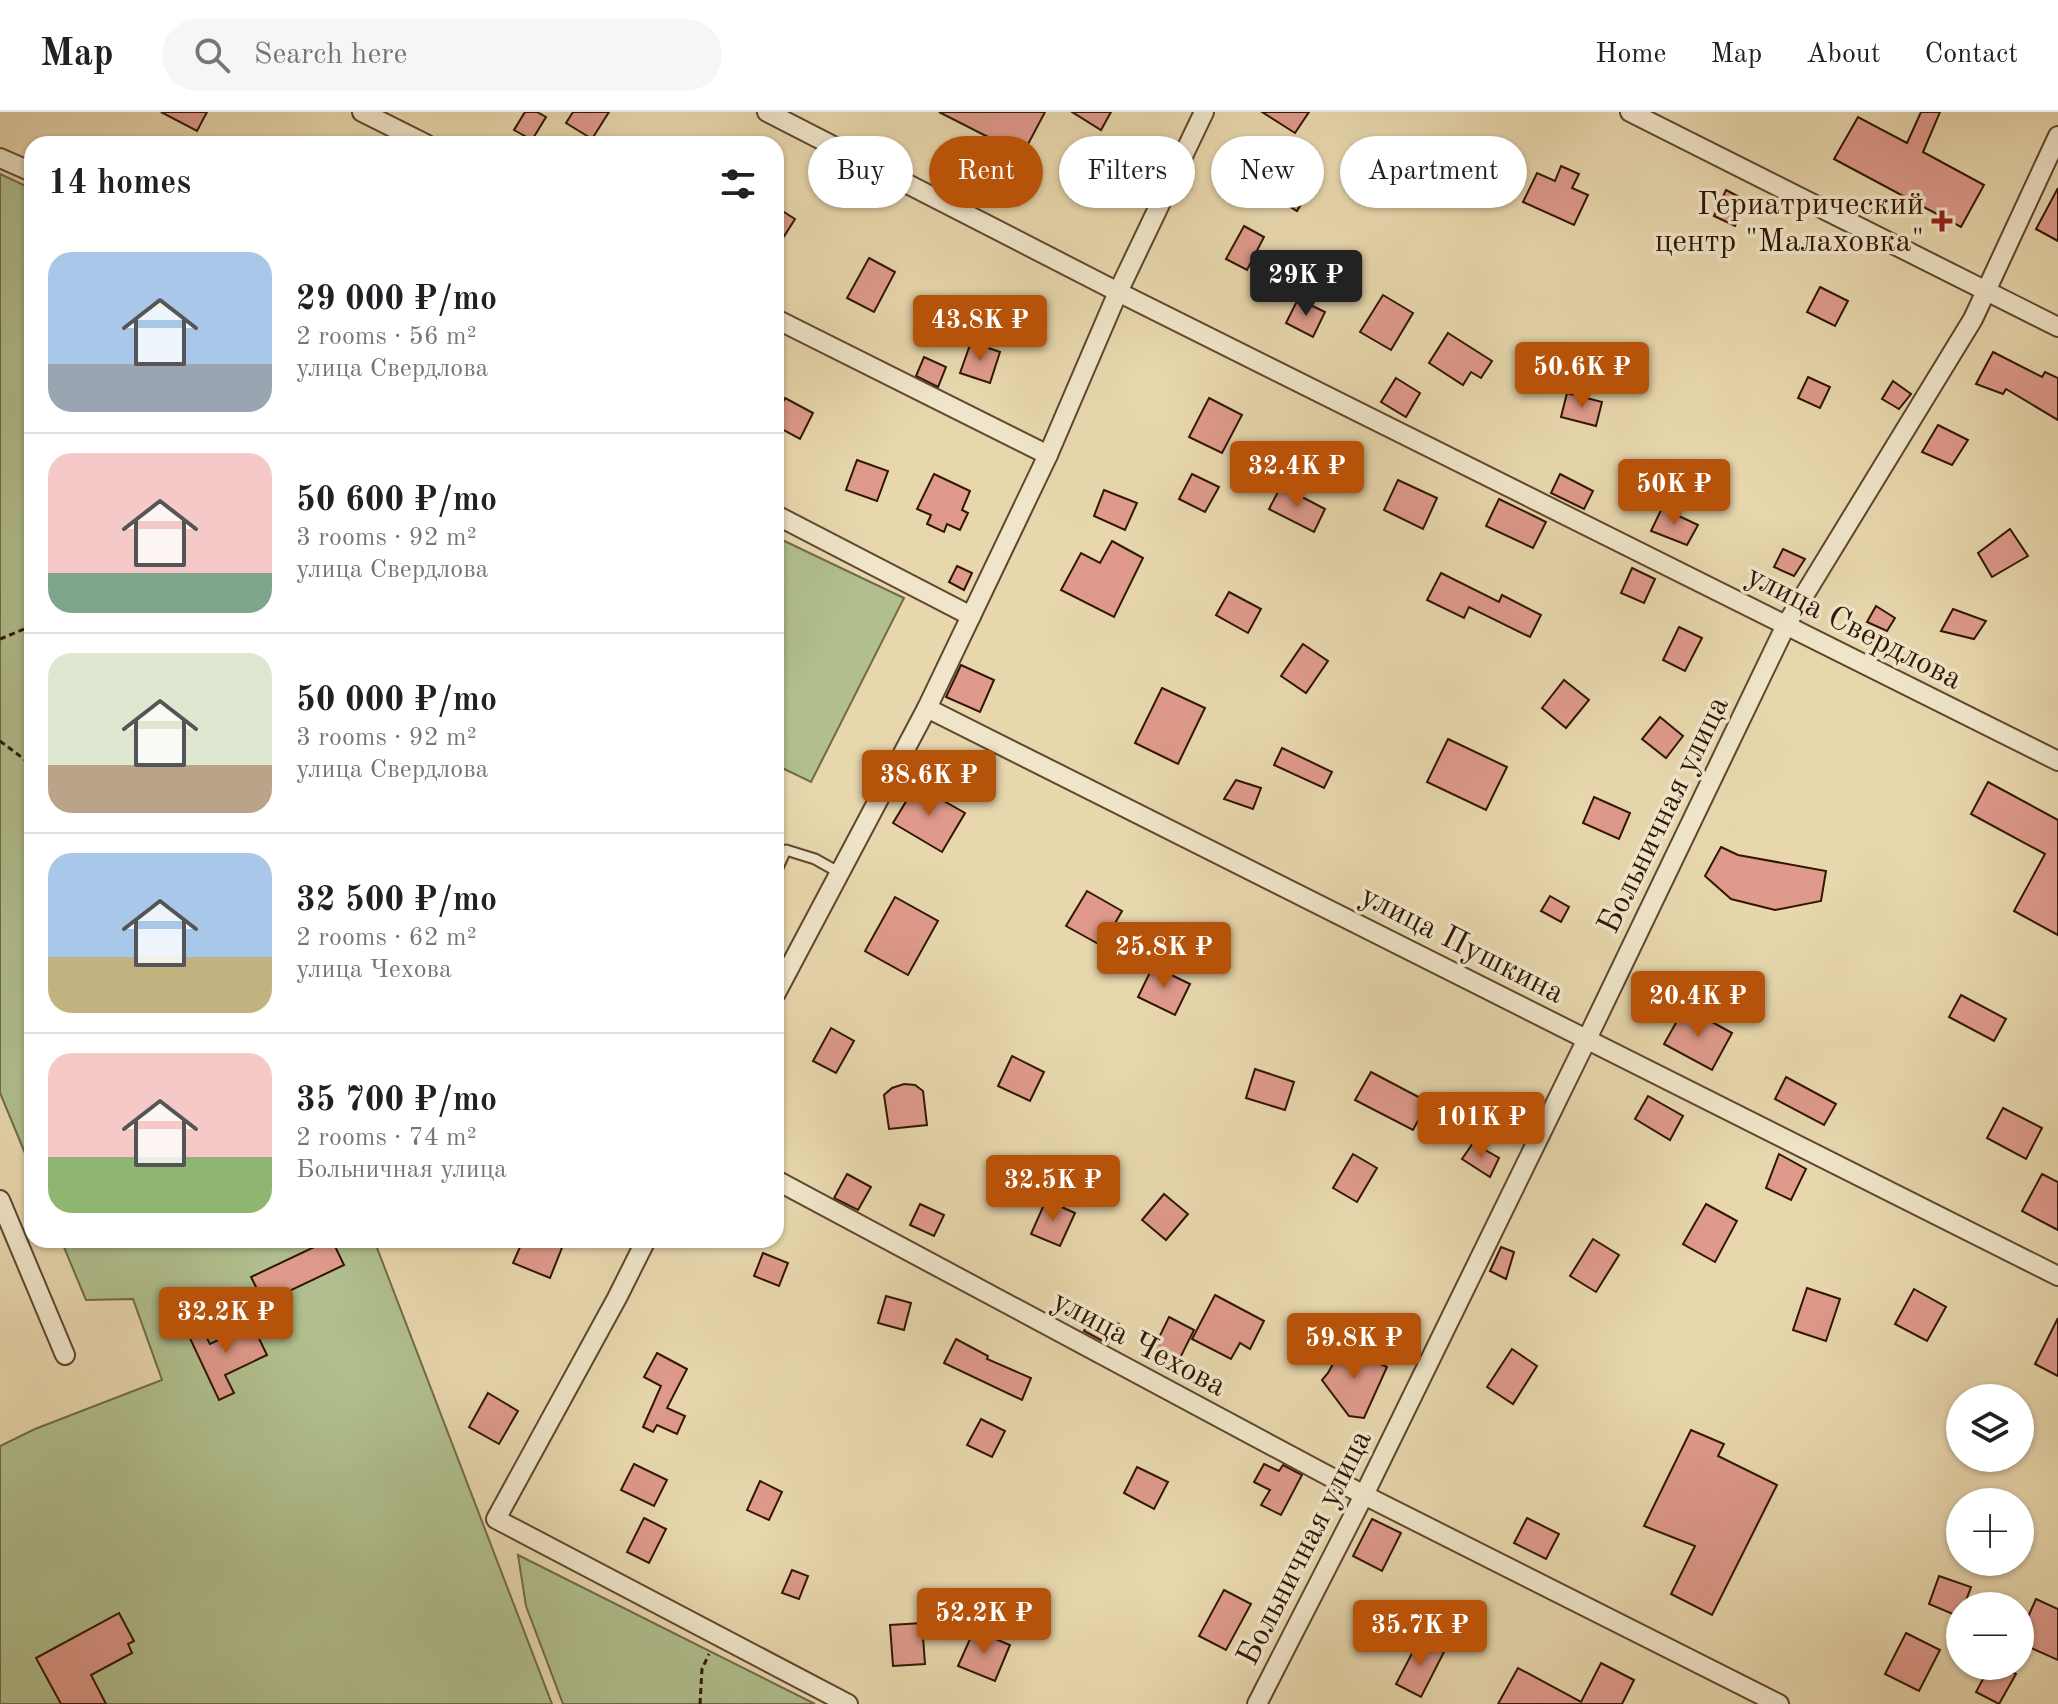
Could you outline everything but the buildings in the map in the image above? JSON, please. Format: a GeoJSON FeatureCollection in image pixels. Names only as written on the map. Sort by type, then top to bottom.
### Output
{"type":"FeatureCollection","features":[{"type":"Feature","properties":{"kind":"street"},"geometry":{"type":"LineString","coordinates":[[362,112],[410,136]]}},
{"type":"Feature","properties":{"kind":"street","name":"улица Свердлова"},"geometry":{"type":"LineString","coordinates":[[767,112],[1118,292],[2058,761]]}},
{"type":"Feature","properties":{"kind":"street"},"geometry":{"type":"LineString","coordinates":[[784,978],[927,708],[1048,455],[1118,292],[1204,112]]}},
{"type":"Feature","properties":{"kind":"street"},"geometry":{"type":"LineString","coordinates":[[1630,112],[2058,327]]}},
{"type":"Feature","properties":{"kind":"street","name":"Больничная улица"},"geometry":{"type":"LineString","coordinates":[[1257,1704],[1364,1495],[1786,625],[1973,319],[2058,136]]}},
{"type":"Feature","properties":{"kind":"street"},"geometry":{"type":"LineString","coordinates":[[0,158],[24,168]]}},
{"type":"Feature","properties":{"kind":"street"},"geometry":{"type":"LineString","coordinates":[[784,323],[1048,455]]}},
{"type":"Feature","properties":{"kind":"street"},"geometry":{"type":"LineString","coordinates":[[784,519],[971,616]]}},
{"type":"Feature","properties":{"kind":"street","name":"улица Пушкина"},"geometry":{"type":"LineString","coordinates":[[927,708],[2058,1276]]}},
{"type":"Feature","properties":{"kind":"street","name":"улица Чехова"},"geometry":{"type":"LineString","coordinates":[[784,1184],[1364,1495],[1779,1704]]}},
{"type":"Feature","properties":{"kind":"street"},"geometry":{"type":"LineString","coordinates":[[0,1200],[65,1355]]}},
{"type":"Feature","properties":{"kind":"street"},"geometry":{"type":"LineString","coordinates":[[642,1248],[496,1519],[848,1704]]}},
{"type":"Feature","properties":{"kind":"lane"},"geometry":{"type":"LineString","coordinates":[[784,854],[786,850],[815,859],[840,873]]}},
{"type":"Feature","properties":{"kind":"path"},"geometry":{"type":"LineString","coordinates":[[0,639],[24,629]]}},
{"type":"Feature","properties":{"kind":"path"},"geometry":{"type":"LineString","coordinates":[[0,741],[24,759]]}},
{"type":"Feature","properties":{"kind":"path"},"geometry":{"type":"LineString","coordinates":[[700,1704],[702,1669],[718,1636]]}},
{"type":"Feature","properties":{"kind":"green space"},"geometry":{"type":"Polygon","coordinates":[[[0,174],[24,185],[24,1151],[0,1093],[0,174]]]}},
{"type":"Feature","properties":{"kind":"green space"},"geometry":{"type":"Polygon","coordinates":[[[784,541],[904,598],[811,782],[784,769],[784,541]]]}},
{"type":"Feature","properties":{"kind":"green space"},"geometry":{"type":"Polygon","coordinates":[[[64,1248],[377,1248],[552,1704],[0,1704],[0,1446],[35,1429],[162,1380],[133,1299],[86,1300],[64,1248]]]}},
{"type":"Feature","properties":{"kind":"green space"},"geometry":{"type":"Polygon","coordinates":[[[518,1555],[815,1704],[563,1704],[526,1606],[518,1555]]]}},
{"type":"Feature","properties":{"kind":"place","name":"Гериатрический центр \"Малаховка\""},"geometry":{"type":"Point","coordinates":[1942,221]}}]}
